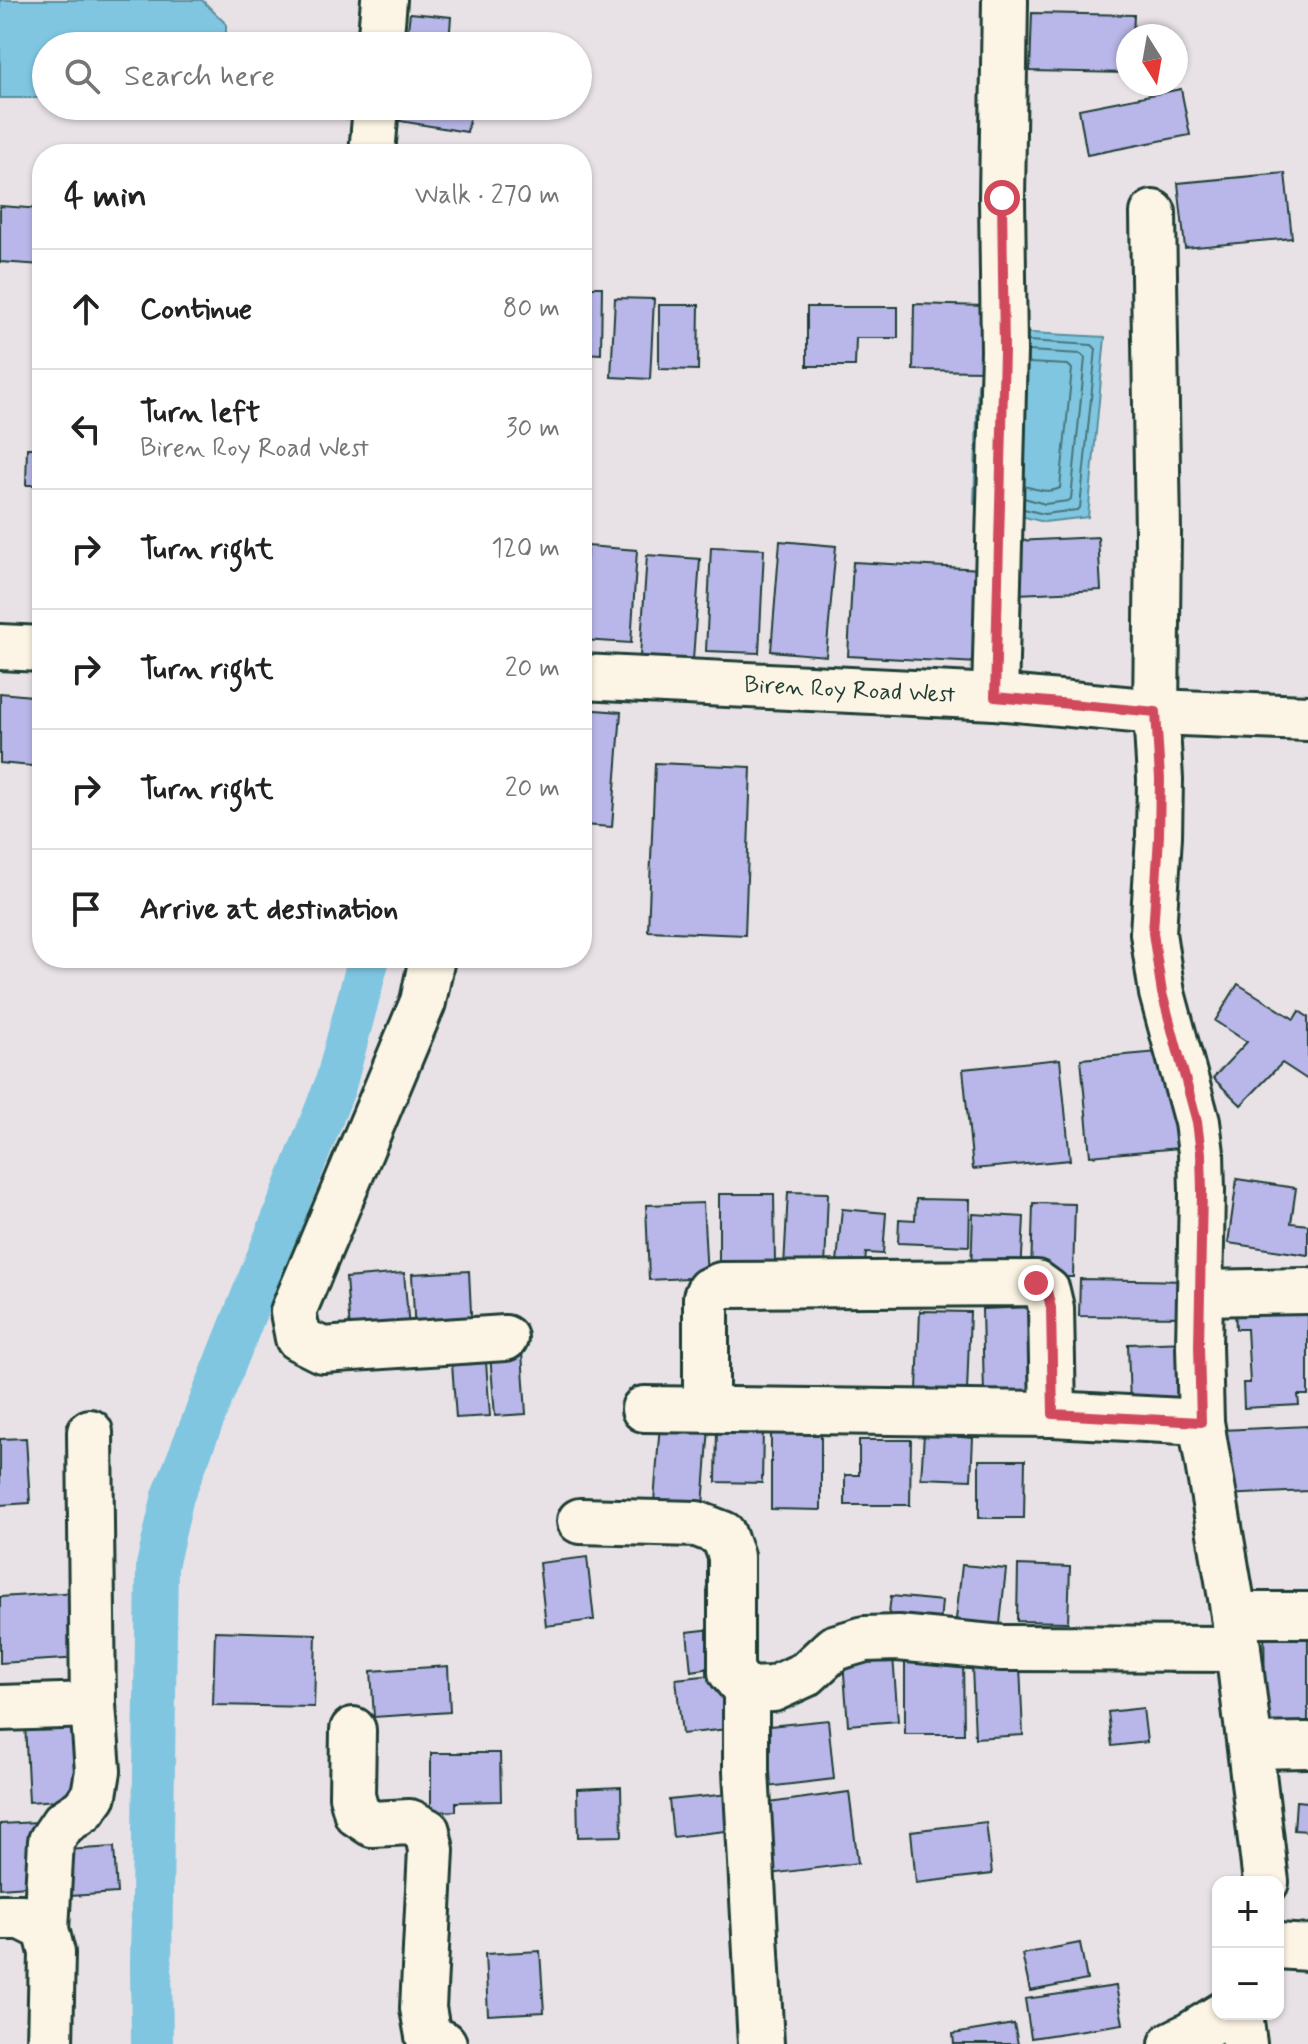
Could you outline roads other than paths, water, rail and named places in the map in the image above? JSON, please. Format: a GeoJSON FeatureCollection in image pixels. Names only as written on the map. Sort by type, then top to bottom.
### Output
{"type":"FeatureCollection","features":[{"type":"Feature","properties":{"kind":"street"},"geometry":{"type":"LineString","coordinates":[[381,32],[384,0]]}},
{"type":"Feature","properties":{"kind":"street"},"geometry":{"type":"LineString","coordinates":[[995,697],[1004,351],[1002,198],[1005,0]]}},
{"type":"Feature","properties":{"kind":"street"},"geometry":{"type":"LineString","coordinates":[[373,144],[375,120]]}},
{"type":"Feature","properties":{"kind":"street"},"geometry":{"type":"LineString","coordinates":[[1153,213],[1158,533],[1156,712],[1160,779],[1153,933],[1162,993],[1197,1122],[1201,1153],[1201,1422],[1236,1632],[1265,1876]]}},
{"type":"Feature","properties":{"kind":"street"},"geometry":{"type":"LineString","coordinates":[[0,647],[32,649]]}},
{"type":"Feature","properties":{"kind":"street","name":"Biren Roy Road West"},"geometry":{"type":"LineString","coordinates":[[592,677],[995,697],[1156,712],[1308,718]]}},
{"type":"Feature","properties":{"kind":"street"},"geometry":{"type":"LineString","coordinates":[[430,968],[423,1002],[293,1312],[295,1325],[298,1338],[322,1350],[505,1338]]}},
{"type":"Feature","properties":{"kind":"street"},"geometry":{"type":"LineString","coordinates":[[706,1409],[706,1297],[709,1290],[721,1285],[1036,1283],[1047,1291],[1051,1308],[1053,1414]]}},
{"type":"Feature","properties":{"kind":"street"},"geometry":{"type":"LineString","coordinates":[[1200,1293],[1308,1291]]}},
{"type":"Feature","properties":{"kind":"street"},"geometry":{"type":"LineString","coordinates":[[644,1409],[1053,1414],[1201,1422]]}},
{"type":"Feature","properties":{"kind":"street"},"geometry":{"type":"LineString","coordinates":[[50,2044],[52,1953],[46,1929],[51,1841],[63,1823],[83,1810],[94,1795],[98,1771],[93,1705],[90,1432]]}},
{"type":"Feature","properties":{"kind":"street"},"geometry":{"type":"LineString","coordinates":[[580,1521],[697,1524],[723,1534],[731,1556],[731,1672],[746,1690],[746,1771],[761,2044]]}},
{"type":"Feature","properties":{"kind":"street"},"geometry":{"type":"LineString","coordinates":[[746,1690],[773,1689],[806,1674],[834,1648],[865,1639],[898,1638],[1016,1648],[1236,1632],[1308,1615]]}},
{"type":"Feature","properties":{"kind":"street"},"geometry":{"type":"LineString","coordinates":[[0,1708],[93,1705]]}},
{"type":"Feature","properties":{"kind":"street"},"geometry":{"type":"LineString","coordinates":[[353,1730],[352,1796],[357,1814],[372,1824],[410,1822],[427,1831],[431,1850],[423,2008],[428,2036],[444,2044]]}},
{"type":"Feature","properties":{"kind":"street"},"geometry":{"type":"LineString","coordinates":[[1251,1746],[1308,1745]]}},
{"type":"Feature","properties":{"kind":"street"},"geometry":{"type":"LineString","coordinates":[[0,1917],[22,1917],[46,1929]]}},
{"type":"Feature","properties":{"kind":"street"},"geometry":{"type":"LineString","coordinates":[[1284,1946],[1308,1948]]}},
{"type":"Feature","properties":{"kind":"street"},"geometry":{"type":"LineString","coordinates":[[1172,2044],[1214,2020]]}},
{"type":"Feature","properties":{"kind":"street"},"geometry":{"type":"LineString","coordinates":[[1241,2020],[1244,2044]]}},
{"type":"Feature","properties":{"kind":"water"},"geometry":{"type":"Polygon","coordinates":[[[0,0],[202,0],[226,24],[226,32],[32,32],[32,98],[0,98],[0,0]]]}},
{"type":"Feature","properties":{"kind":"water"},"geometry":{"type":"Polygon","coordinates":[[[993,331],[1105,337],[1088,517],[1044,522],[974,504],[978,385],[993,331]]]}},
{"type":"Feature","properties":{"kind":"waterway"},"geometry":{"type":"LineString","coordinates":[[152,2044],[157,1566],[173,1496],[335,1086],[366,968]]}}]}
